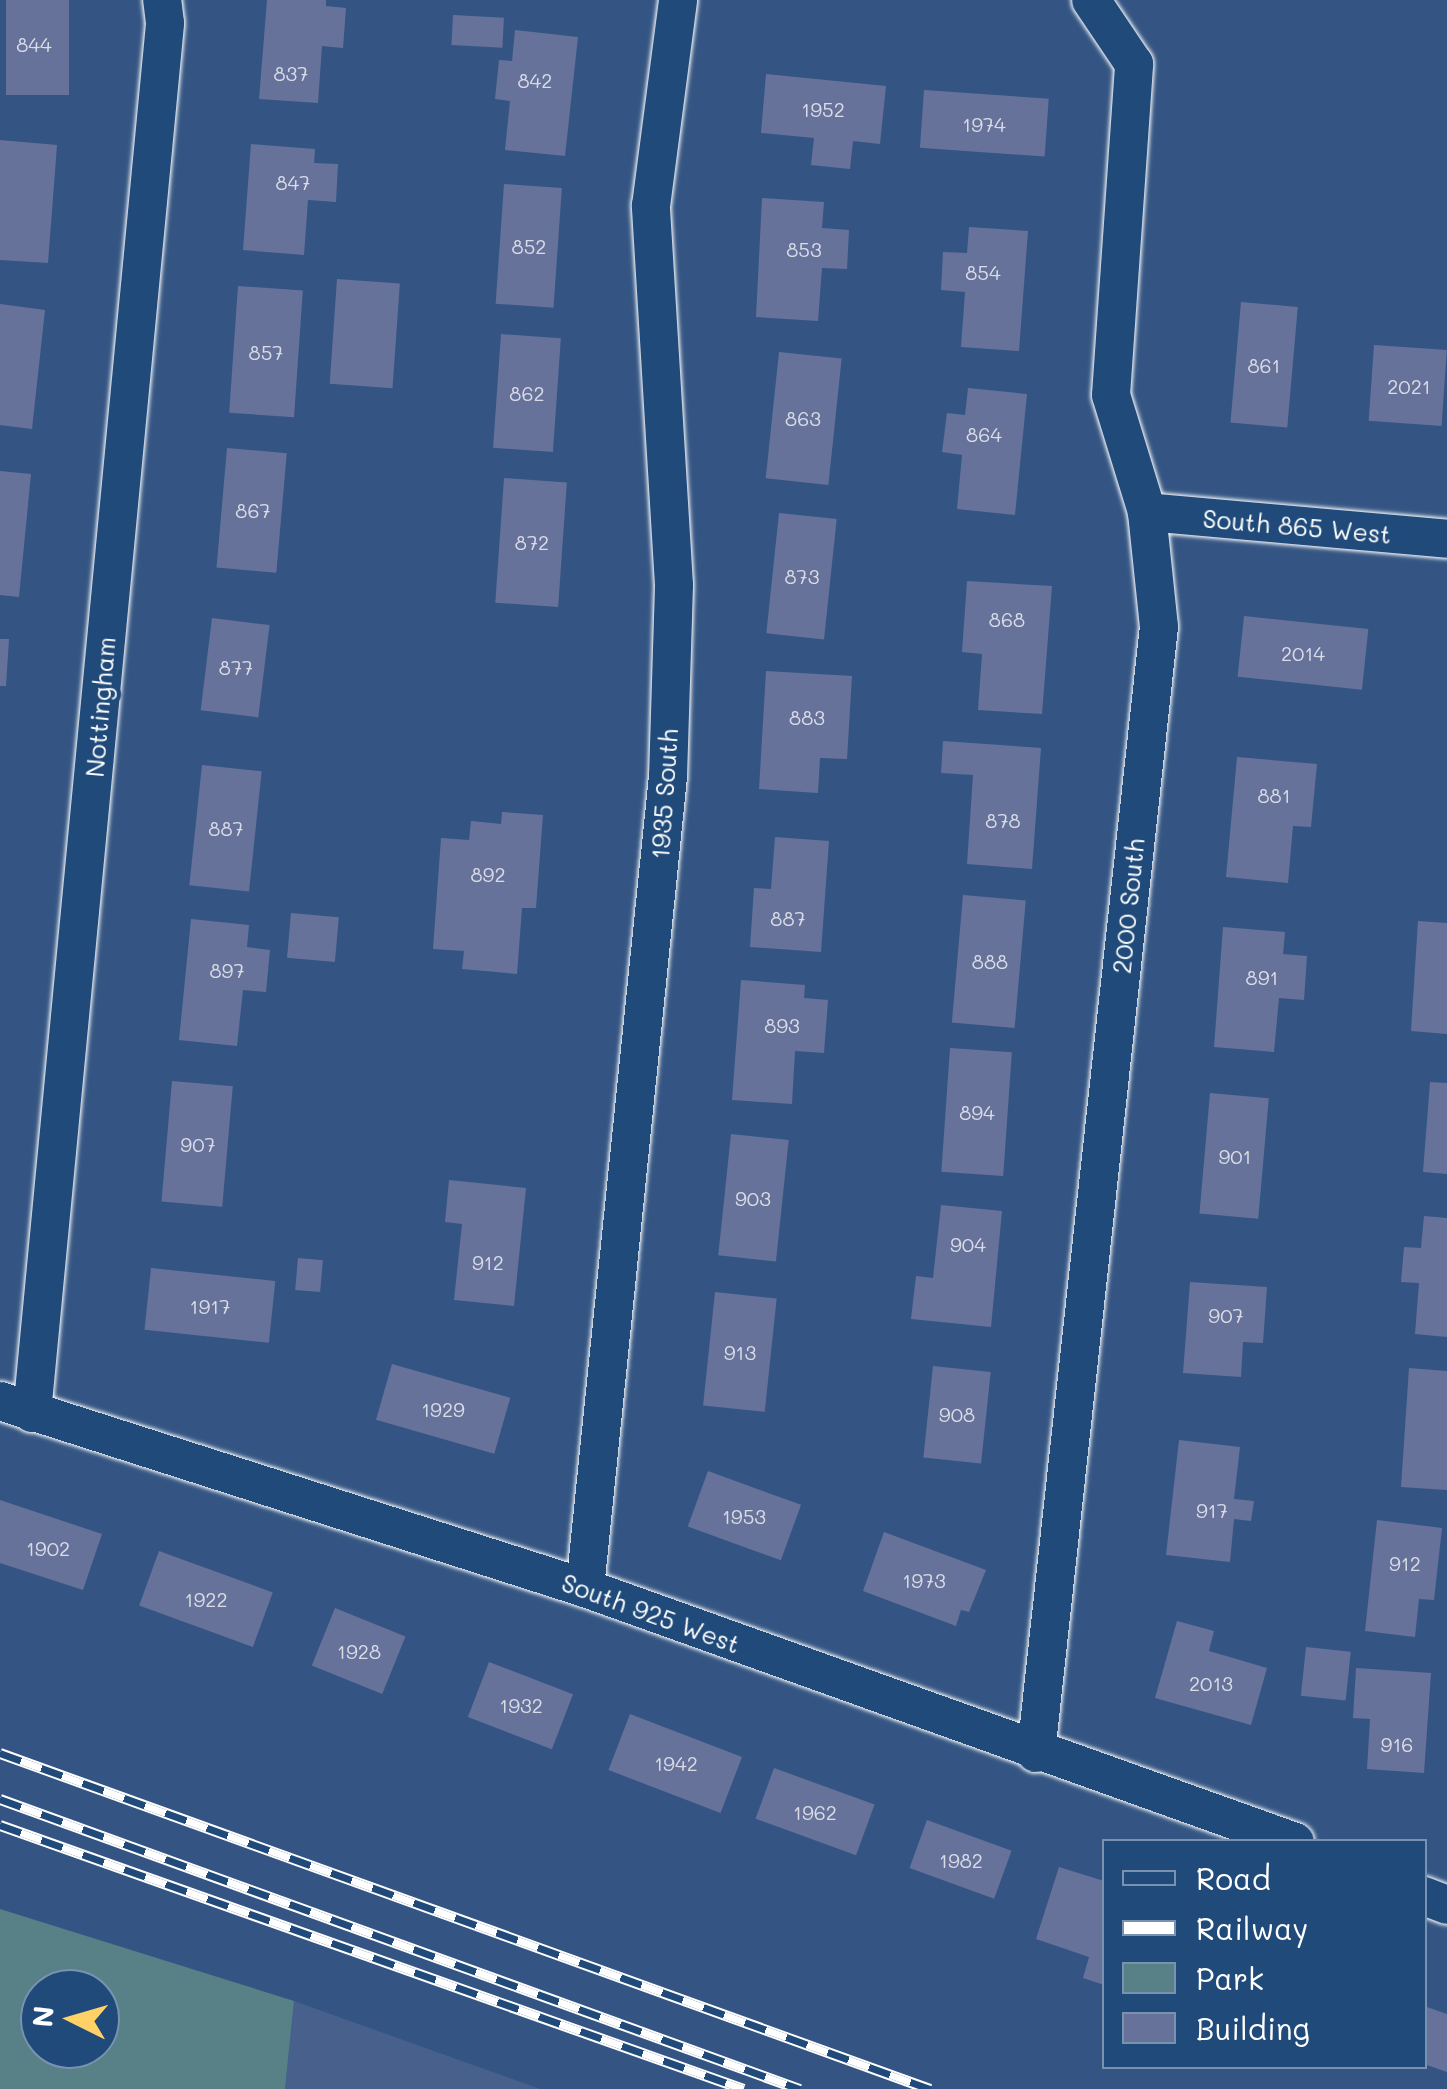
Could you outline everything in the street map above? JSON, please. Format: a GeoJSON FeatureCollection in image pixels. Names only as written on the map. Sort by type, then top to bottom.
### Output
{"type":"FeatureCollection","features":[{"type":"Feature","properties":{"kind":"street","name":"Nottingham"},"geometry":{"type":"LineString","coordinates":[[16,1407],[165,23],[162,0]]}},
{"type":"Feature","properties":{"kind":"street","name":"1935 South"},"geometry":{"type":"LineString","coordinates":[[585,1588],[668,777],[674,584],[650,206],[678,0]]}},
{"type":"Feature","properties":{"kind":"street","name":"2000 South"},"geometry":{"type":"LineString","coordinates":[[1036,1753],[1159,628],[1147,512],[1112,396],[1134,64],[1091,0]]}},
{"type":"Feature","properties":{"kind":"street","name":"South 865 West"},"geometry":{"type":"LineString","coordinates":[[1147,512],[1447,539]]}},
{"type":"Feature","properties":{"kind":"street","name":"South 925 West"},"geometry":{"type":"LineString","coordinates":[[16,1407],[585,1588],[1036,1753],[1286,1839]]}},
{"type":"Feature","properties":{"kind":"shaded area"},"geometry":{"type":"Polygon","coordinates":[[[294,2001],[540,2089],[285,2089],[294,2001]]]}},
{"type":"Feature","properties":{"kind":"green space"},"geometry":{"type":"Polygon","coordinates":[[[0,1909],[294,2001],[285,2089],[0,2089],[0,1909]]]}},
{"type":"Feature","properties":{"kind":"building"},"geometry":{"type":"Polygon","coordinates":[[[6,0],[69,0],[69,95],[6,95],[6,0]]]}},
{"type":"Feature","properties":{"kind":"building"},"geometry":{"type":"Polygon","coordinates":[[[267,0],[326,0],[326,6],[346,8],[343,48],[322,46],[318,103],[259,99],[267,0]]]}},
{"type":"Feature","properties":{"kind":"building"},"geometry":{"type":"Polygon","coordinates":[[[453,15],[504,18],[502,48],[451,45],[453,15]]]}},
{"type":"Feature","properties":{"kind":"building"},"geometry":{"type":"Polygon","coordinates":[[[515,30],[578,37],[565,156],[505,150],[510,101],[495,99],[499,60],[512,61],[515,30]]]}},
{"type":"Feature","properties":{"kind":"building"},"geometry":{"type":"Polygon","coordinates":[[[766,74],[886,86],[880,144],[853,141],[850,169],[811,165],[814,138],[761,133],[766,74]]]}},
{"type":"Feature","properties":{"kind":"building"},"geometry":{"type":"Polygon","coordinates":[[[924,90],[1049,99],[1045,157],[920,148],[924,90]]]}},
{"type":"Feature","properties":{"kind":"building"},"geometry":{"type":"Polygon","coordinates":[[[0,140],[57,145],[48,263],[0,260],[0,140]]]}},
{"type":"Feature","properties":{"kind":"building"},"geometry":{"type":"Polygon","coordinates":[[[251,144],[315,149],[314,163],[338,164],[336,202],[308,200],[304,255],[243,250],[251,144]]]}},
{"type":"Feature","properties":{"kind":"building"},"geometry":{"type":"Polygon","coordinates":[[[504,184],[562,188],[553,308],[496,304],[504,184]]]}},
{"type":"Feature","properties":{"kind":"building"},"geometry":{"type":"Polygon","coordinates":[[[762,198],[824,202],[822,228],[849,230],[847,269],[822,268],[818,321],[756,317],[762,198]]]}},
{"type":"Feature","properties":{"kind":"building"},"geometry":{"type":"Polygon","coordinates":[[[969,227],[1028,231],[1019,351],[961,347],[965,292],[941,290],[943,252],[967,253],[969,227]]]}},
{"type":"Feature","properties":{"kind":"building"},"geometry":{"type":"Polygon","coordinates":[[[337,279],[400,283],[393,388],[330,384],[337,279]]]}},
{"type":"Feature","properties":{"kind":"building"},"geometry":{"type":"Polygon","coordinates":[[[238,286],[303,291],[294,417],[229,413],[238,286]]]}},
{"type":"Feature","properties":{"kind":"building"},"geometry":{"type":"Polygon","coordinates":[[[1241,302],[1298,307],[1287,428],[1230,423],[1241,302]]]}},
{"type":"Feature","properties":{"kind":"building"},"geometry":{"type":"Polygon","coordinates":[[[0,304],[45,310],[32,429],[0,425],[0,304]]]}},
{"type":"Feature","properties":{"kind":"building"},"geometry":{"type":"Polygon","coordinates":[[[501,334],[561,338],[553,452],[493,448],[501,334]]]}},
{"type":"Feature","properties":{"kind":"building"},"geometry":{"type":"Polygon","coordinates":[[[1374,345],[1447,350],[1442,426],[1369,421],[1374,345]]]}},
{"type":"Feature","properties":{"kind":"building"},"geometry":{"type":"Polygon","coordinates":[[[779,352],[842,359],[828,485],[766,478],[779,352]]]}},
{"type":"Feature","properties":{"kind":"building"},"geometry":{"type":"Polygon","coordinates":[[[968,388],[1027,394],[1015,515],[957,509],[962,455],[942,452],[947,413],[965,415],[968,388]]]}},
{"type":"Feature","properties":{"kind":"building"},"geometry":{"type":"Polygon","coordinates":[[[227,448],[287,453],[276,573],[217,568],[227,448]]]}},
{"type":"Feature","properties":{"kind":"building"},"geometry":{"type":"Polygon","coordinates":[[[0,471],[31,474],[19,597],[0,595],[0,471]]]}},
{"type":"Feature","properties":{"kind":"building"},"geometry":{"type":"Polygon","coordinates":[[[504,478],[567,482],[558,607],[495,603],[504,478]]]}},
{"type":"Feature","properties":{"kind":"building"},"geometry":{"type":"Polygon","coordinates":[[[779,513],[837,519],[824,639],[766,633],[779,513]]]}},
{"type":"Feature","properties":{"kind":"building"},"geometry":{"type":"Polygon","coordinates":[[[967,581],[1052,586],[1042,714],[978,710],[982,654],[962,652],[967,581]]]}},
{"type":"Feature","properties":{"kind":"building"},"geometry":{"type":"Polygon","coordinates":[[[1244,616],[1368,629],[1362,690],[1238,677],[1244,616]]]}},
{"type":"Feature","properties":{"kind":"building"},"geometry":{"type":"Polygon","coordinates":[[[212,618],[270,625],[258,717],[201,710],[212,618]]]}},
{"type":"Feature","properties":{"kind":"building"},"geometry":{"type":"Polygon","coordinates":[[[0,639],[9,639],[6,686],[0,686],[0,639]]]}},
{"type":"Feature","properties":{"kind":"building"},"geometry":{"type":"Polygon","coordinates":[[[766,671],[852,676],[847,759],[820,758],[818,793],[759,789],[766,671]]]}},
{"type":"Feature","properties":{"kind":"building"},"geometry":{"type":"Polygon","coordinates":[[[943,741],[1041,748],[1032,869],[967,864],[973,775],[941,773],[943,741]]]}},
{"type":"Feature","properties":{"kind":"building"},"geometry":{"type":"Polygon","coordinates":[[[1237,757],[1317,764],[1311,827],[1293,826],[1288,883],[1226,877],[1237,757]]]}},
{"type":"Feature","properties":{"kind":"building"},"geometry":{"type":"Polygon","coordinates":[[[202,765],[262,771],[249,892],[189,885],[202,765]]]}},
{"type":"Feature","properties":{"kind":"building"},"geometry":{"type":"Polygon","coordinates":[[[502,812],[543,815],[536,908],[522,908],[517,974],[462,969],[464,951],[433,949],[441,838],[469,840],[471,821],[501,824],[502,812]]]}},
{"type":"Feature","properties":{"kind":"building"},"geometry":{"type":"Polygon","coordinates":[[[775,837],[829,841],[821,952],[750,947],[754,888],[771,889],[775,837]]]}},
{"type":"Feature","properties":{"kind":"building"},"geometry":{"type":"Polygon","coordinates":[[[963,895],[1026,900],[1015,1028],[952,1023],[963,895]]]}},
{"type":"Feature","properties":{"kind":"building"},"geometry":{"type":"Polygon","coordinates":[[[291,913],[339,917],[335,962],[287,958],[291,913]]]}},
{"type":"Feature","properties":{"kind":"building"},"geometry":{"type":"Polygon","coordinates":[[[191,919],[249,925],[247,947],[270,950],[266,992],[243,990],[237,1046],[179,1040],[191,919]]]}},
{"type":"Feature","properties":{"kind":"building"},"geometry":{"type":"Polygon","coordinates":[[[1418,921],[1447,923],[1447,1034],[1411,1031],[1418,921]]]}},
{"type":"Feature","properties":{"kind":"building"},"geometry":{"type":"Polygon","coordinates":[[[1223,927],[1285,932],[1283,954],[1307,956],[1304,1000],[1279,998],[1274,1052],[1214,1047],[1223,927]]]}},
{"type":"Feature","properties":{"kind":"building"},"geometry":{"type":"Polygon","coordinates":[[[741,980],[805,985],[804,998],[828,1000],[824,1053],[795,1051],[792,1104],[732,1100],[741,980]]]}},
{"type":"Feature","properties":{"kind":"building"},"geometry":{"type":"Polygon","coordinates":[[[950,1048],[1012,1052],[1003,1176],[941,1172],[950,1048]]]}},
{"type":"Feature","properties":{"kind":"building"},"geometry":{"type":"Polygon","coordinates":[[[172,1081],[233,1086],[222,1207],[161,1202],[172,1081]]]}},
{"type":"Feature","properties":{"kind":"building"},"geometry":{"type":"Polygon","coordinates":[[[1430,1082],[1447,1083],[1447,1174],[1423,1172],[1430,1082]]]}},
{"type":"Feature","properties":{"kind":"building"},"geometry":{"type":"Polygon","coordinates":[[[1210,1093],[1269,1098],[1258,1219],[1199,1214],[1210,1093]]]}},
{"type":"Feature","properties":{"kind":"building"},"geometry":{"type":"Polygon","coordinates":[[[731,1134],[789,1140],[776,1261],[718,1255],[731,1134]]]}},
{"type":"Feature","properties":{"kind":"building"},"geometry":{"type":"Polygon","coordinates":[[[449,1180],[526,1188],[514,1306],[454,1300],[462,1224],[445,1222],[449,1180]]]}},
{"type":"Feature","properties":{"kind":"building"},"geometry":{"type":"Polygon","coordinates":[[[941,1205],[1002,1211],[991,1327],[911,1319],[916,1276],[933,1278],[941,1205]]]}},
{"type":"Feature","properties":{"kind":"building"},"geometry":{"type":"Polygon","coordinates":[[[1424,1216],[1447,1218],[1447,1337],[1415,1334],[1419,1283],[1401,1282],[1404,1247],[1421,1248],[1424,1216]]]}},
{"type":"Feature","properties":{"kind":"building"},"geometry":{"type":"Polygon","coordinates":[[[298,1258],[323,1260],[320,1292],[295,1290],[298,1258]]]}},
{"type":"Feature","properties":{"kind":"building"},"geometry":{"type":"Polygon","coordinates":[[[151,1268],[275,1281],[269,1343],[145,1330],[151,1268]]]}},
{"type":"Feature","properties":{"kind":"building"},"geometry":{"type":"Polygon","coordinates":[[[1190,1282],[1267,1287],[1263,1343],[1243,1342],[1241,1377],[1183,1373],[1190,1282]]]}},
{"type":"Feature","properties":{"kind":"building"},"geometry":{"type":"Polygon","coordinates":[[[715,1292],[777,1298],[765,1412],[703,1405],[715,1292]]]}},
{"type":"Feature","properties":{"kind":"building"},"geometry":{"type":"Polygon","coordinates":[[[392,1364],[510,1398],[494,1454],[376,1420],[392,1364]]]}},
{"type":"Feature","properties":{"kind":"building"},"geometry":{"type":"Polygon","coordinates":[[[933,1366],[991,1372],[981,1464],[923,1457],[933,1366]]]}},
{"type":"Feature","properties":{"kind":"building"},"geometry":{"type":"Polygon","coordinates":[[[1409,1368],[1447,1371],[1447,1490],[1401,1487],[1409,1368]]]}},
{"type":"Feature","properties":{"kind":"building"},"geometry":{"type":"Polygon","coordinates":[[[1179,1440],[1240,1447],[1234,1499],[1254,1501],[1251,1521],[1234,1519],[1230,1562],[1166,1555],[1179,1440]]]}},
{"type":"Feature","properties":{"kind":"building"},"geometry":{"type":"Polygon","coordinates":[[[708,1471],[801,1505],[781,1560],[688,1526],[708,1471]]]}},
{"type":"Feature","properties":{"kind":"building"},"geometry":{"type":"Polygon","coordinates":[[[0,1500],[102,1534],[83,1590],[0,1563],[0,1500]]]}},
{"type":"Feature","properties":{"kind":"building"},"geometry":{"type":"Polygon","coordinates":[[[1377,1520],[1442,1528],[1434,1600],[1419,1599],[1415,1637],[1365,1631],[1377,1520]]]}},
{"type":"Feature","properties":{"kind":"building"},"geometry":{"type":"Polygon","coordinates":[[[884,1532],[986,1570],[969,1612],[961,1610],[956,1626],[863,1591],[884,1532]]]}},
{"type":"Feature","properties":{"kind":"building"},"geometry":{"type":"Polygon","coordinates":[[[159,1551],[273,1592],[253,1647],[139,1606],[159,1551]]]}},
{"type":"Feature","properties":{"kind":"building"},"geometry":{"type":"Polygon","coordinates":[[[335,1608],[405,1636],[382,1694],[312,1665],[335,1608]]]}},
{"type":"Feature","properties":{"kind":"building"},"geometry":{"type":"Polygon","coordinates":[[[1177,1621],[1214,1631],[1209,1651],[1267,1668],[1251,1725],[1155,1698],[1177,1621]]]}},
{"type":"Feature","properties":{"kind":"building"},"geometry":{"type":"Polygon","coordinates":[[[1306,1647],[1351,1652],[1346,1700],[1301,1696],[1306,1647]]]}},
{"type":"Feature","properties":{"kind":"building"},"geometry":{"type":"Polygon","coordinates":[[[489,1662],[573,1694],[552,1749],[468,1717],[489,1662]]]}},
{"type":"Feature","properties":{"kind":"building"},"geometry":{"type":"Polygon","coordinates":[[[1356,1668],[1431,1673],[1424,1773],[1367,1769],[1370,1719],[1353,1718],[1356,1668]]]}},
{"type":"Feature","properties":{"kind":"building"},"geometry":{"type":"Polygon","coordinates":[[[630,1714],[742,1757],[721,1813],[608,1770],[630,1714]]]}},
{"type":"Feature","properties":{"kind":"building"},"geometry":{"type":"Polygon","coordinates":[[[774,1768],[875,1805],[856,1855],[756,1819],[774,1768]]]}},
{"type":"Feature","properties":{"kind":"building"},"geometry":{"type":"Polygon","coordinates":[[[927,1820],[1012,1851],[994,1899],[910,1868],[927,1820]]]}},
{"type":"Feature","properties":{"kind":"building"},"geometry":{"type":"Polygon","coordinates":[[[1059,1867],[1102,1880],[1102,1984],[1083,1978],[1089,1957],[1036,1939],[1059,1867]]]}},
{"type":"Feature","properties":{"kind":"building"},"geometry":{"type":"Polygon","coordinates":[[[1427,2007],[1447,2014],[1447,2072],[1427,2065],[1427,2007]]]}},
{"type":"Feature","properties":{"kind":"railway"},"geometry":{"type":"LineString","coordinates":[[0,1753],[930,2089]]}},
{"type":"Feature","properties":{"kind":"railway"},"geometry":{"type":"LineString","coordinates":[[0,1799],[800,2089]]}},
{"type":"Feature","properties":{"kind":"railway"},"geometry":{"type":"LineString","coordinates":[[0,1825],[744,2089]]}}]}
